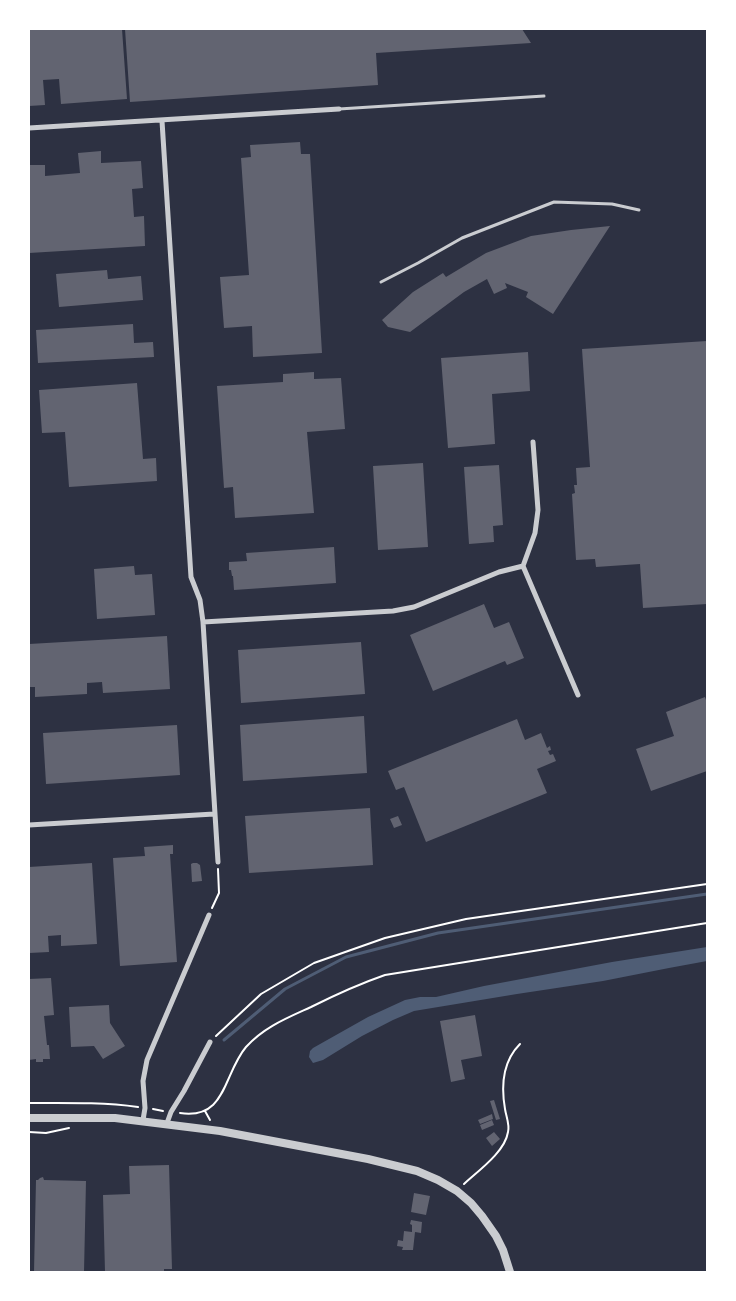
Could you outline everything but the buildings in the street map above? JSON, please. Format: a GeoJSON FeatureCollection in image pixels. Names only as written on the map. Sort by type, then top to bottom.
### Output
{"type":"FeatureCollection","features":[{"type":"Feature","properties":{"kind":"street"},"geometry":{"type":"LineString","coordinates":[[29,128],[340,109]]}},
{"type":"Feature","properties":{"kind":"street"},"geometry":{"type":"LineString","coordinates":[[162,121],[191,577],[200,600],[204,622],[218,862]]}},
{"type":"Feature","properties":{"kind":"street"},"geometry":{"type":"LineString","coordinates":[[533,442],[538,510],[536,533],[523,566],[578,695]]}},
{"type":"Feature","properties":{"kind":"street"},"geometry":{"type":"LineString","coordinates":[[204,622],[393,611],[414,607],[499,572],[523,566]]}},
{"type":"Feature","properties":{"kind":"street"},"geometry":{"type":"LineString","coordinates":[[29,825],[214,814]]}},
{"type":"Feature","properties":{"kind":"street"},"geometry":{"type":"LineString","coordinates":[[143,1120],[145,1108],[143,1081],[147,1060],[210,915]]}},
{"type":"Feature","properties":{"kind":"street"},"geometry":{"type":"LineString","coordinates":[[166,1123],[210,1042]]}},
{"type":"Feature","properties":{"kind":"street"},"geometry":{"type":"LineString","coordinates":[[29,1118],[115,1118],[166,1123],[220,1131],[368,1159],[416,1171],[438,1180],[457,1191],[470,1203],[496,1236],[510,1272]]}},
{"type":"Feature","properties":{"kind":"lane"},"geometry":{"type":"LineString","coordinates":[[340,109],[544,96]]}},
{"type":"Feature","properties":{"kind":"lane"},"geometry":{"type":"LineString","coordinates":[[381,282],[418,264],[462,238],[554,202],[612,204],[639,210]]}},
{"type":"Feature","properties":{"kind":"path"},"geometry":{"type":"LineString","coordinates":[[210,915],[219,893],[218,862]]}},
{"type":"Feature","properties":{"kind":"path"},"geometry":{"type":"LineString","coordinates":[[210,1042],[261,994],[314,963],[385,938],[466,919],[707,884]]}},
{"type":"Feature","properties":{"kind":"path"},"geometry":{"type":"LineString","coordinates":[[29,1103],[119,1104],[190,1115],[198,1114],[211,1108],[220,1096],[244,1050],[262,1032],[352,987],[385,975],[707,923]]}},
{"type":"Feature","properties":{"kind":"path"},"geometry":{"type":"LineString","coordinates":[[457,1191],[499,1151],[507,1136],[509,1130],[504,1100],[506,1069],[512,1051],[520,1044]]}},
{"type":"Feature","properties":{"kind":"path"},"geometry":{"type":"LineString","coordinates":[[29,1132],[46,1133],[73,1128]]}},
{"type":"Feature","properties":{"kind":"water"},"geometry":{"type":"Polygon","coordinates":[[[707,947],[707,961],[603,981],[414,1011],[362,1036],[323,1060],[313,1063],[309,1057],[310,1051],[313,1048],[368,1017],[405,1000],[420,997],[436,997],[612,962],[707,947]]]}},
{"type":"Feature","properties":{"kind":"waterway"},"geometry":{"type":"LineString","coordinates":[[224,1040],[285,989],[346,957],[438,933],[707,894]]}}]}
